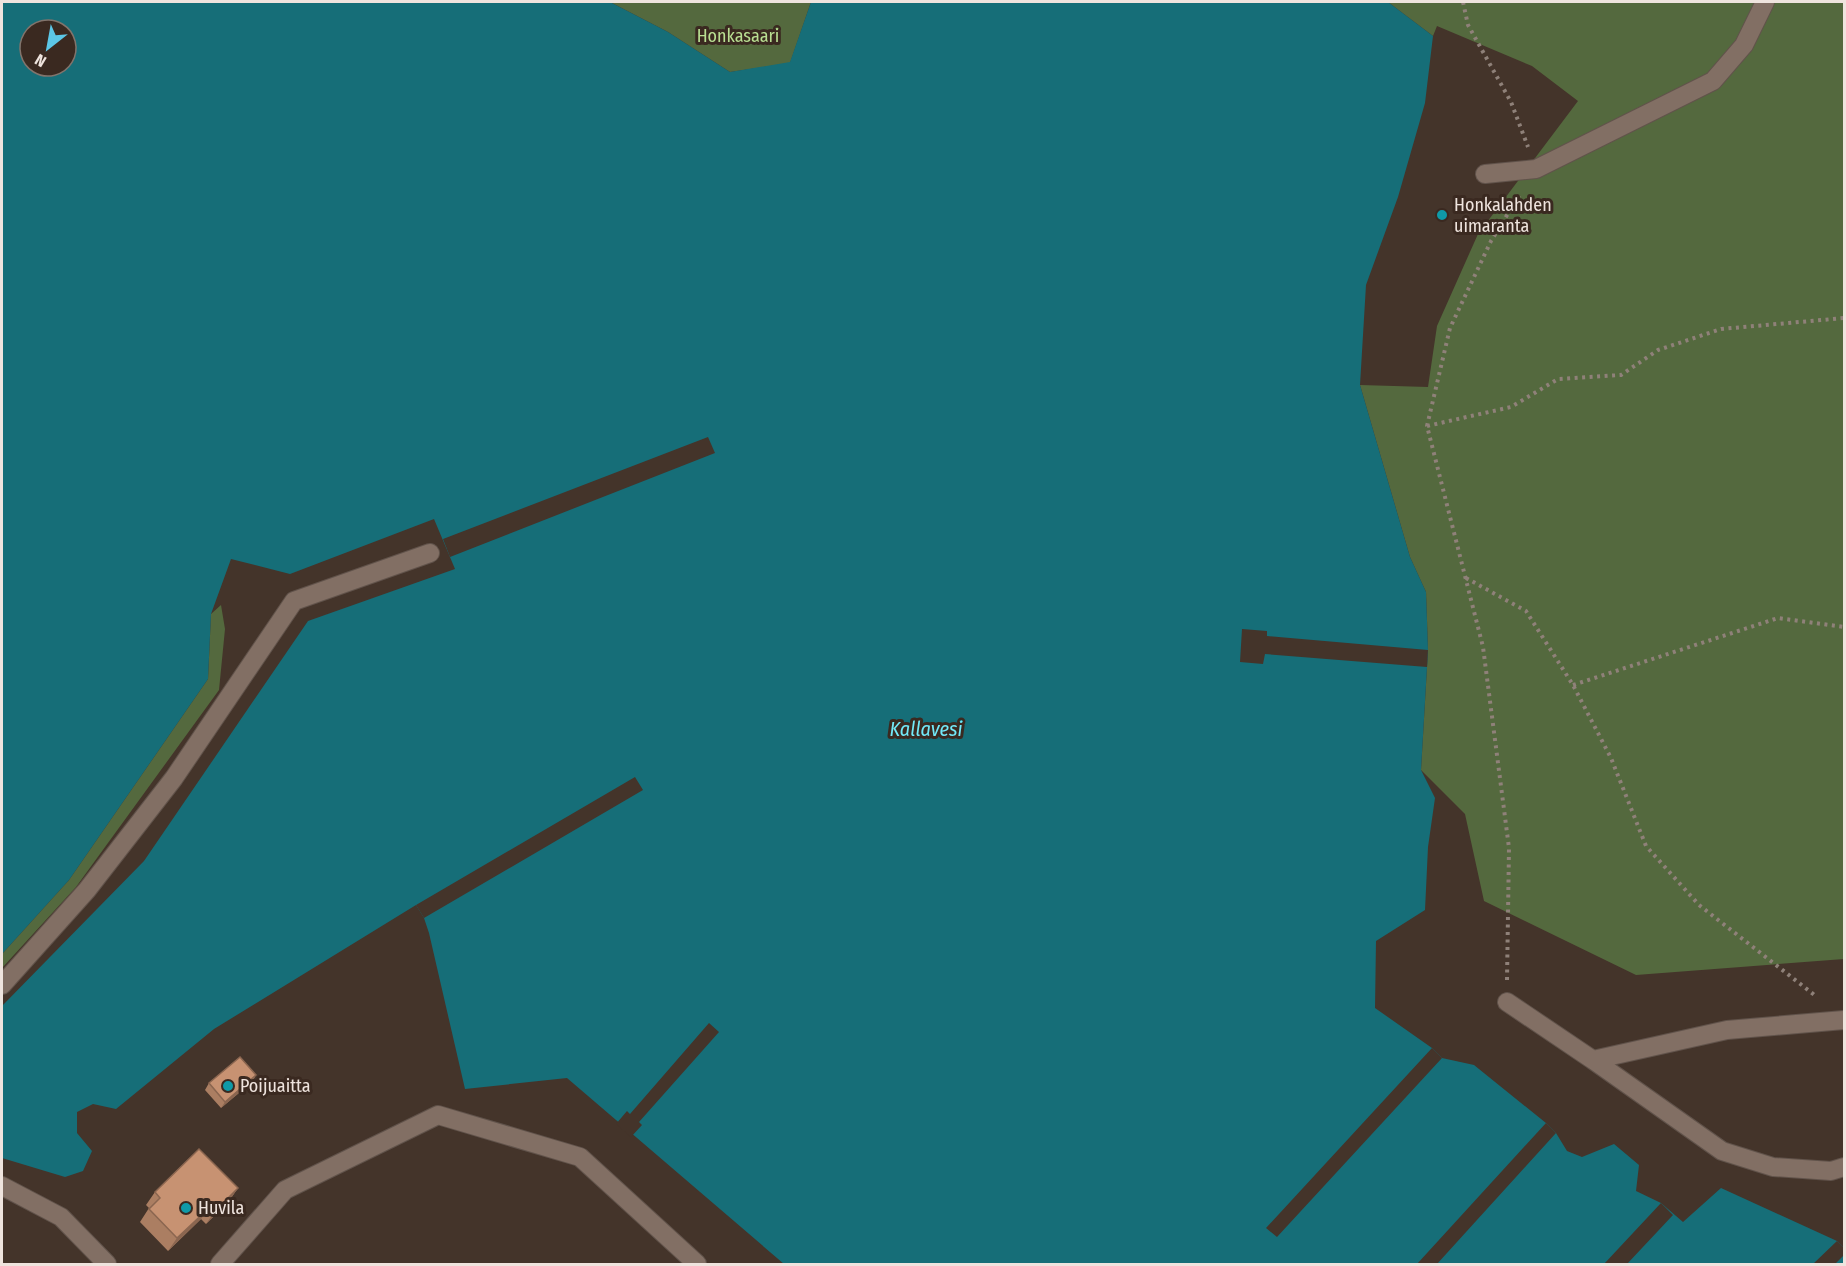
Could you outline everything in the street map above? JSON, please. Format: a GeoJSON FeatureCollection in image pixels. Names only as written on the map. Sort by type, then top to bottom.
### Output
{"type":"FeatureCollection","features":[{"type":"Feature","properties":{"kind":"lane"},"geometry":{"type":"LineString","coordinates":[[1485,174],[1536,169],[1713,81],[1743,45],[1765,2]]}},
{"type":"Feature","properties":{"kind":"lane"},"geometry":{"type":"LineString","coordinates":[[2,985],[87,890],[174,778],[294,601],[430,553]]}},
{"type":"Feature","properties":{"kind":"lane"},"geometry":{"type":"LineString","coordinates":[[1507,1002],[1722,1151],[1773,1167],[1831,1171],[1845,1167]]}},
{"type":"Feature","properties":{"kind":"lane"},"geometry":{"type":"LineString","coordinates":[[1593,1060],[1726,1029],[1845,1020]]}},
{"type":"Feature","properties":{"kind":"lane"},"geometry":{"type":"LineString","coordinates":[[220,1264],[285,1190],[438,1115],[580,1157],[698,1264]]}},
{"type":"Feature","properties":{"kind":"lane"},"geometry":{"type":"LineString","coordinates":[[2,1186],[61,1217],[107,1264]]}},
{"type":"Feature","properties":{"kind":"path"},"geometry":{"type":"LineString","coordinates":[[1463,2],[1468,25],[1511,102],[1536,169],[1491,242],[1450,328],[1427,426],[1483,647],[1509,848],[1507,1002]]}},
{"type":"Feature","properties":{"kind":"path"},"geometry":{"type":"LineString","coordinates":[[1427,426],[1510,407],[1558,379],[1621,375],[1658,350],[1721,329],[1845,318]]}},
{"type":"Feature","properties":{"kind":"path"},"geometry":{"type":"LineString","coordinates":[[1465,577],[1527,611],[1573,685],[1611,758],[1646,846],[1700,904],[1826,1004]]}},
{"type":"Feature","properties":{"kind":"path"},"geometry":{"type":"LineString","coordinates":[[1573,685],[1778,618],[1845,627]]}},
{"type":"Feature","properties":{"kind":"green space","name":"Honkasaari"},"geometry":{"type":"Polygon","coordinates":[[[610,2],[811,2],[790,63],[730,72],[668,32],[610,2]]]}},
{"type":"Feature","properties":{"kind":"green space"},"geometry":{"type":"Polygon","coordinates":[[[1388,2],[1844,2],[1844,959],[1636,975],[1484,901],[1465,814],[1421,770],[1428,650],[1426,592],[1410,557],[1360,385],[1428,387],[1437,326],[1478,234],[1578,101],[1532,66],[1437,26],[1433,36],[1388,2]]]}},
{"type":"Feature","properties":{"kind":"green space"},"geometry":{"type":"Polygon","coordinates":[[[221,605],[225,629],[219,690],[76,887],[2,968],[2,954],[69,880],[208,679],[211,614],[221,605]]]}},
{"type":"Feature","properties":{"kind":"water","name":"Kallavesi"},"geometry":{"type":"Polygon","coordinates":[[[2,2],[610,2],[668,32],[730,72],[790,62],[811,2],[1388,2],[1433,36],[1425,103],[1398,197],[1366,285],[1360,385],[1410,557],[1426,592],[1428,650],[1421,770],[1435,798],[1428,847],[1425,910],[1376,941],[1375,1008],[1432,1048],[1442,1058],[1474,1065],[1546,1123],[1556,1133],[1567,1151],[1582,1157],[1614,1144],[1639,1165],[1636,1191],[1661,1203],[1683,1222],[1721,1188],[1837,1241],[1844,1248],[1844,1264],[784,1264],[567,1078],[465,1089],[429,933],[416,905],[214,1029],[116,1109],[93,1104],[77,1112],[77,1133],[92,1151],[83,1171],[65,1177],[2,1158],[2,1006],[144,861],[308,621],[455,569],[434,519],[290,574],[231,559],[211,614],[208,679],[69,880],[2,954],[2,2]]]}},
{"type":"Feature","properties":{"kind":"pier"},"geometry":{"type":"Polygon","coordinates":[[[708,437],[715,453],[450,557],[443,539],[708,437]]]}},
{"type":"Feature","properties":{"kind":"pier"},"geometry":{"type":"Polygon","coordinates":[[[1242,629],[1267,631],[1267,636],[1428,650],[1427,667],[1265,654],[1263,664],[1240,662],[1242,629]]]}},
{"type":"Feature","properties":{"kind":"pier"},"geometry":{"type":"Polygon","coordinates":[[[635,777],[643,790],[424,918],[416,905],[635,777]]]}},
{"type":"Feature","properties":{"kind":"pier"},"geometry":{"type":"Polygon","coordinates":[[[709,1023],[719,1032],[639,1122],[642,1125],[631,1137],[616,1124],[627,1111],[630,1114],[709,1023]]]}},
{"type":"Feature","properties":{"kind":"pier"},"geometry":{"type":"Polygon","coordinates":[[[1432,1048],[1442,1058],[1277,1237],[1266,1228],[1432,1048]]]}},
{"type":"Feature","properties":{"kind":"pier"},"geometry":{"type":"Polygon","coordinates":[[[1546,1123],[1556,1133],[1437,1264],[1417,1264],[1546,1123]]]}},
{"type":"Feature","properties":{"kind":"pier"},"geometry":{"type":"Polygon","coordinates":[[[1661,1203],[1673,1215],[1627,1264],[1604,1264],[1661,1203]]]}},
{"type":"Feature","properties":{"kind":"pier"},"geometry":{"type":"Polygon","coordinates":[[[1837,1241],[1844,1248],[1844,1255],[1835,1264],[1813,1264],[1837,1241]]]}},
{"type":"Feature","properties":{"kind":"building","name":"Poijuaitta"},"geometry":{"type":"Polygon","coordinates":[[[240,1057],[256,1075],[225,1102],[209,1083],[240,1057]]]}},
{"type":"Feature","properties":{"kind":"building","name":"Huvila"},"geometry":{"type":"Polygon","coordinates":[[[199,1149],[238,1188],[215,1211],[210,1207],[177,1238],[149,1209],[160,1198],[155,1192],[199,1149]]]}},
{"type":"Feature","properties":{"kind":"place","name":"Honkalahden uimaranta"},"geometry":{"type":"Point","coordinates":[1442,215]}},
{"type":"Feature","properties":{"kind":"place","name":"Poijuaitta"},"geometry":{"type":"Point","coordinates":[228,1086]}},
{"type":"Feature","properties":{"kind":"place","name":"Huvila"},"geometry":{"type":"Point","coordinates":[186,1208]}}]}
